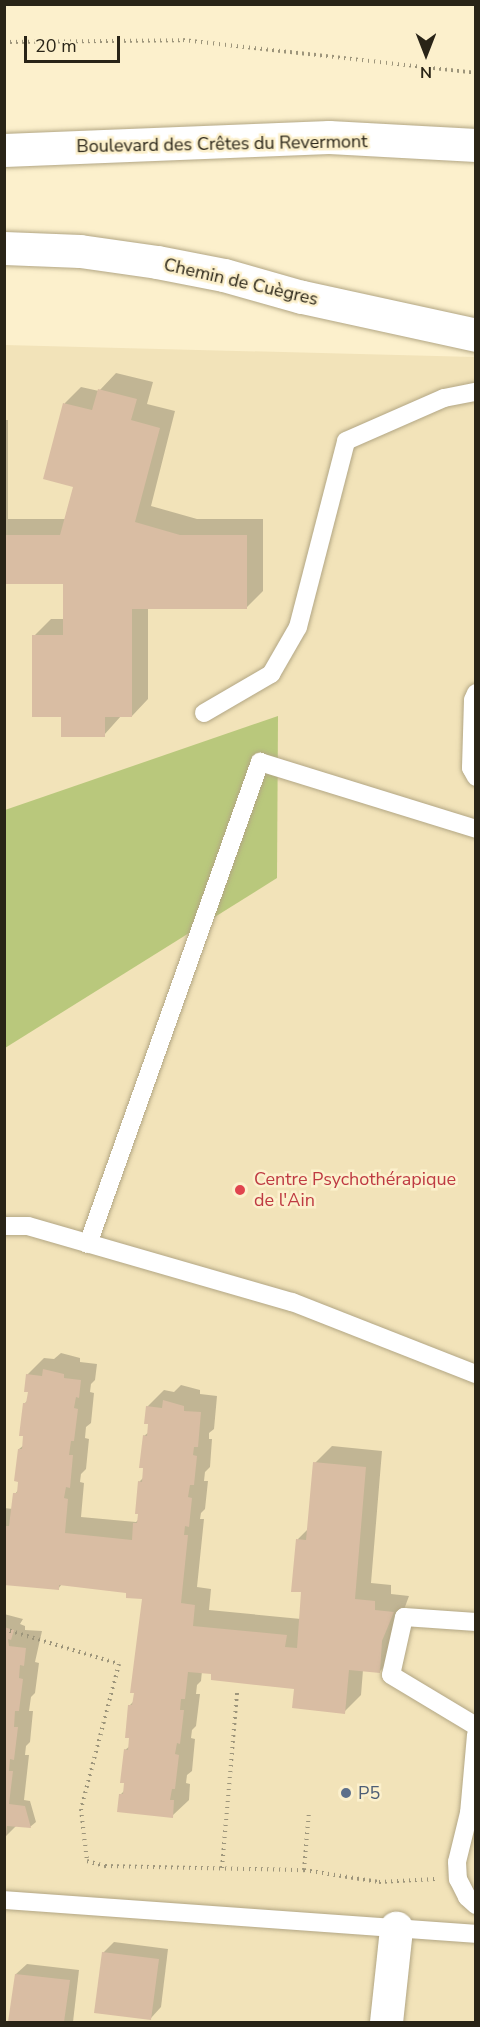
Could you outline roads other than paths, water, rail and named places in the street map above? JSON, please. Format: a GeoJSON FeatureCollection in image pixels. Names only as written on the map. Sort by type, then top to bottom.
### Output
{"type":"FeatureCollection","features":[{"type":"Feature","properties":{"kind":"street","name":"Boulevard des Crêtes du Revermont"},"geometry":{"type":"LineString","coordinates":[[4,150],[329,137],[476,145]]}},
{"type":"Feature","properties":{"kind":"street","name":"Chemin de Cuègres"},"geometry":{"type":"LineString","coordinates":[[4,248],[80,250],[157,262],[224,275],[302,297],[476,335]]}},
{"type":"Feature","properties":{"kind":"street"},"geometry":{"type":"LineString","coordinates":[[386,2022],[396,1928]]}},
{"type":"Feature","properties":{"kind":"lane"},"geometry":{"type":"LineString","coordinates":[[204,713],[271,674],[298,627],[346,441],[444,398],[476,392]]}},
{"type":"Feature","properties":{"kind":"lane"},"geometry":{"type":"LineString","coordinates":[[476,693],[471,768],[476,777]]}},
{"type":"Feature","properties":{"kind":"lane"},"geometry":{"type":"LineString","coordinates":[[88,1244],[260,762],[476,829]]}},
{"type":"Feature","properties":{"kind":"lane"},"geometry":{"type":"LineString","coordinates":[[4,1226],[28,1226],[292,1302],[476,1374]]}},
{"type":"Feature","properties":{"kind":"lane"},"geometry":{"type":"LineString","coordinates":[[476,1622],[404,1617],[391,1675],[476,1726]]}},
{"type":"Feature","properties":{"kind":"lane"},"geometry":{"type":"LineString","coordinates":[[476,1735],[469,1814],[457,1862],[458,1879],[467,1898],[476,1905]]}},
{"type":"Feature","properties":{"kind":"lane"},"geometry":{"type":"LineString","coordinates":[[4,1900],[476,1934]]}},
{"type":"Feature","properties":{"kind":"place","name":"Centre Psychothérapique de l'Ain"},"geometry":{"type":"Point","coordinates":[240,1190]}},
{"type":"Feature","properties":{"kind":"place","name":"P5"},"geometry":{"type":"Point","coordinates":[346,1793]}}]}
